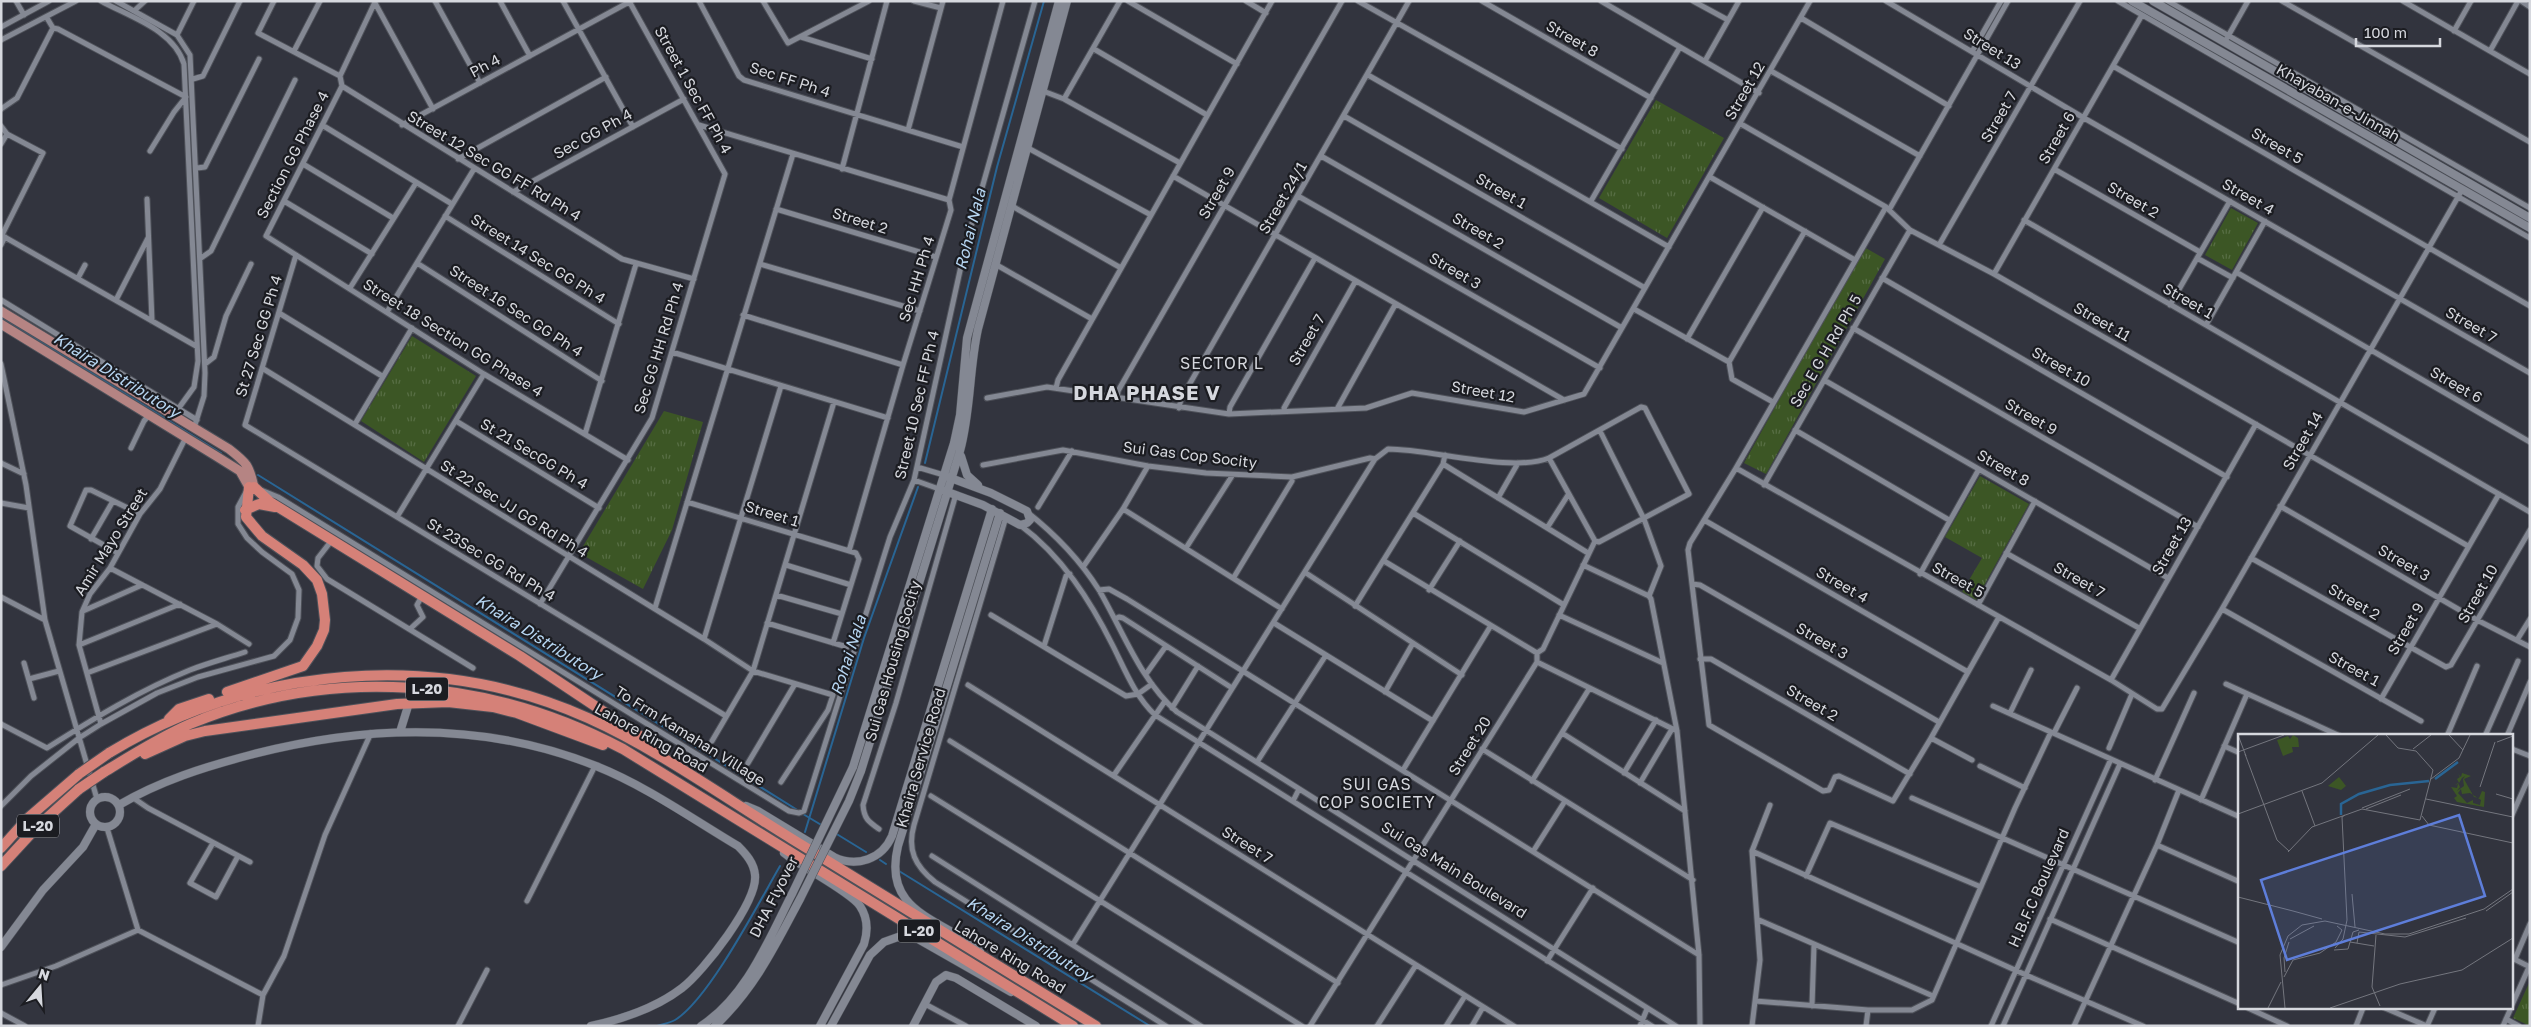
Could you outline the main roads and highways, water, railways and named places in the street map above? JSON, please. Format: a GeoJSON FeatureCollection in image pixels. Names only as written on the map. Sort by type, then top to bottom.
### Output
{"type":"FeatureCollection","features":[{"type":"Feature","properties":{"kind":"highway"},"geometry":{"type":"LineString","coordinates":[[163,725],[179,709],[303,666],[311,658],[324,630],[325,611],[317,580],[303,566],[262,536],[246,517],[245,510],[252,487],[280,508]]}},
{"type":"Feature","properties":{"kind":"highway"},"geometry":{"type":"LineString","coordinates":[[245,510],[259,504],[297,514],[332,540],[520,656],[627,729],[715,784],[732,802]]}},
{"type":"Feature","properties":{"kind":"highway","name":"Lahore Ring Road"},"geometry":{"type":"LineString","coordinates":[[1,848],[28,818],[79,774],[109,753],[163,725],[232,697],[308,680],[377,674],[451,679],[532,697],[588,718],[640,745],[1096,1026]]}},
{"type":"Feature","properties":{"kind":"highway","name":"Lahore Ring Road"},"geometry":{"type":"LineString","coordinates":[[1,866],[37,827],[79,789],[120,762],[191,724],[281,696],[334,688],[385,686],[471,694],[510,703],[573,724],[623,749],[1073,1026]]}},
{"type":"Feature","properties":{"kind":"highway"},"geometry":{"type":"LineString","coordinates":[[120,762],[185,736],[199,733],[409,703],[448,702],[493,707],[542,720],[604,745],[623,749]]}},
{"type":"Feature","properties":{"kind":"main road"},"geometry":{"type":"LineString","coordinates":[[992,263],[1059,1]]}},
{"type":"Feature","properties":{"kind":"main road"},"geometry":{"type":"LineString","coordinates":[[992,263],[1012,206],[1067,1]]}},
{"type":"Feature","properties":{"kind":"main road","name":"Khayaban-e-Jinnah"},"geometry":{"type":"LineString","coordinates":[[2132,1],[2460,193],[2530,228]]}},
{"type":"Feature","properties":{"kind":"main road","name":"Khayaban-e-Jinnah"},"geometry":{"type":"LineString","coordinates":[[2152,1],[2226,39],[2530,218]]}},
{"type":"Feature","properties":{"kind":"main road","name":"DHA Flyover"},"geometry":{"type":"LineString","coordinates":[[716,1026],[737,1006],[756,981],[849,801],[861,771],[952,493],[953,478],[968,417],[972,357],[992,263]]}},
{"type":"Feature","properties":{"kind":"main road","name":"DHA Flyover"},"geometry":{"type":"LineString","coordinates":[[701,1026],[731,1000],[751,972],[792,894],[852,767],[954,443],[960,415],[967,338],[992,263]]}},
{"type":"Feature","properties":{"kind":"main road"},"geometry":{"type":"LineString","coordinates":[[1,311],[196,424],[238,456],[250,469],[252,487]]}},
{"type":"Feature","properties":{"kind":"main road"},"geometry":{"type":"LineString","coordinates":[[1,324],[188,438],[231,466],[252,487]]}},
{"type":"Feature","properties":{"kind":"main road"},"geometry":{"type":"LineString","coordinates":[[960,451],[961,463],[967,475],[984,490]]}},
{"type":"Feature","properties":{"kind":"main road"},"geometry":{"type":"LineString","coordinates":[[231,466],[238,456]]}},
{"type":"Feature","properties":{"kind":"main road","name":"Sui Gas Main Boulevard"},"geometry":{"type":"LineString","coordinates":[[939,489],[992,509],[1018,524],[1025,525],[1029,522],[1030,515],[1027,511],[984,490],[944,475]]}},
{"type":"Feature","properties":{"kind":"main road"},"geometry":{"type":"LineString","coordinates":[[732,802],[758,811],[840,860],[862,861],[875,856],[886,848],[892,836],[992,509]]}},
{"type":"Feature","properties":{"kind":"main road"},"geometry":{"type":"LineString","coordinates":[[908,905],[898,889],[894,875],[898,846],[1003,515]]}},
{"type":"Feature","properties":{"kind":"main road"},"geometry":{"type":"LineString","coordinates":[[400,732],[409,703]]}},
{"type":"Feature","properties":{"kind":"main road"},"geometry":{"type":"LineString","coordinates":[[119,805],[132,797],[215,764],[296,744],[372,733],[454,734],[499,740],[555,753],[595,766],[653,794],[738,846],[750,860],[756,875],[752,892],[728,935],[697,975],[666,998],[638,1012],[591,1026]]}},
{"type":"Feature","properties":{"kind":"main road"},"geometry":{"type":"LineString","coordinates":[[112,798],[119,805],[119,819],[107,828],[96,824],[90,811],[97,799],[112,798]]}},
{"type":"Feature","properties":{"kind":"main road"},"geometry":{"type":"LineString","coordinates":[[1,947],[43,890],[82,847],[96,824]]}},
{"type":"Feature","properties":{"kind":"main road"},"geometry":{"type":"LineString","coordinates":[[764,836],[795,862],[857,902],[865,917],[864,944],[820,1026]]}},
{"type":"Feature","properties":{"kind":"main road"},"geometry":{"type":"LineString","coordinates":[[880,893],[908,905],[971,943],[1009,972]]}},
{"type":"Feature","properties":{"kind":"main road"},"geometry":{"type":"LineString","coordinates":[[831,1026],[873,950],[889,940],[903,936],[918,939],[1001,988],[1038,1004]]}},
{"type":"Feature","properties":{"kind":"main road"},"geometry":{"type":"LineString","coordinates":[[913,1026],[936,982],[946,975],[956,978],[1036,1026]]}},
{"type":"Feature","properties":{"kind":"waterway","name":"Rohai Nala"},"geometry":{"type":"LineString","coordinates":[[925,463],[997,167],[1044,1]]}},
{"type":"Feature","properties":{"kind":"waterway","name":"Khaira Distributory"},"geometry":{"type":"LineString","coordinates":[[1,317],[221,453]]}},
{"type":"Feature","properties":{"kind":"waterway","name":"Khaira Distributory"},"geometry":{"type":"LineString","coordinates":[[258,475],[799,811]]}},
{"type":"Feature","properties":{"kind":"waterway","name":"Rohai Nala"},"geometry":{"type":"LineString","coordinates":[[805,832],[864,638],[918,487]]}},
{"type":"Feature","properties":{"kind":"waterway","name":"Khaira Distributroy"},"geometry":{"type":"LineString","coordinates":[[803,814],[823,826]]}},
{"type":"Feature","properties":{"kind":"waterway","name":"Khaira Distributroy"},"geometry":{"type":"LineString","coordinates":[[835,833],[866,852]]}},
{"type":"Feature","properties":{"kind":"waterway","name":"Khaira Distributroy"},"geometry":{"type":"LineString","coordinates":[[880,860],[886,864]]}},
{"type":"Feature","properties":{"kind":"waterway","name":"Rohai Nala"},"geometry":{"type":"LineString","coordinates":[[657,1026],[675,1020],[703,992],[732,949],[780,866]]}},
{"type":"Feature","properties":{"kind":"waterway","name":"Khaira Distributroy"},"geometry":{"type":"LineString","coordinates":[[899,871],[1150,1026]]}},
{"type":"Feature","properties":{"kind":"district","name":"SECTOR L"},"geometry":{"type":"Point","coordinates":[1222,363]}},
{"type":"Feature","properties":{"kind":"district","name":"DHA PHASE V"},"geometry":{"type":"Point","coordinates":[1147,393]}},
{"type":"Feature","properties":{"kind":"district","name":"SUI GAS COP SOCIETY"},"geometry":{"type":"Point","coordinates":[1377,793]}}]}
